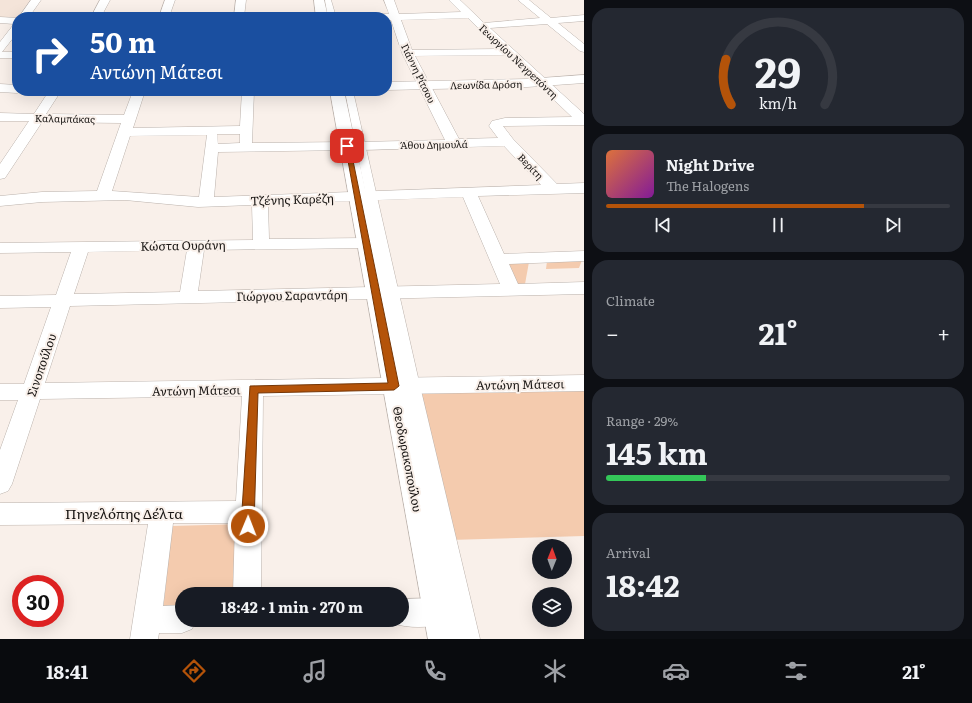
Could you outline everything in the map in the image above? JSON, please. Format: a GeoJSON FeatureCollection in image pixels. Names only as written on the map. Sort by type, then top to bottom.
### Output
{"type":"FeatureCollection","features":[{"type":"Feature","properties":{"kind":"street"},"geometry":{"type":"LineString","coordinates":[[28,12],[36,0]]}},
{"type":"Feature","properties":{"kind":"street"},"geometry":{"type":"LineString","coordinates":[[99,12],[105,0]]}},
{"type":"Feature","properties":{"kind":"street"},"geometry":{"type":"LineString","coordinates":[[166,12],[170,0]]}},
{"type":"Feature","properties":{"kind":"street"},"geometry":{"type":"LineString","coordinates":[[240,12],[241,0]]}},
{"type":"Feature","properties":{"kind":"street"},"geometry":{"type":"LineString","coordinates":[[319,0],[321,12]]}},
{"type":"Feature","properties":{"kind":"street"},"geometry":{"type":"LineString","coordinates":[[328,0],[331,12]]}},
{"type":"Feature","properties":{"kind":"street","name":"Γιάννη Ρίτσου"},"geometry":{"type":"LineString","coordinates":[[389,0],[395,17],[399,41],[408,53],[454,144]]}},
{"type":"Feature","properties":{"kind":"street","name":"Γεωργίου Νεγρεπόντη"},"geometry":{"type":"LineString","coordinates":[[454,0],[541,83],[584,121]]}},
{"type":"Feature","properties":{"kind":"street"},"geometry":{"type":"LineString","coordinates":[[523,0],[583,47]]}},
{"type":"Feature","properties":{"kind":"street"},"geometry":{"type":"LineString","coordinates":[[395,17],[470,15]]}},
{"type":"Feature","properties":{"kind":"street"},"geometry":{"type":"LineString","coordinates":[[481,26],[584,18]]}},
{"type":"Feature","properties":{"kind":"street"},"geometry":{"type":"LineString","coordinates":[[0,20],[12,21]]}},
{"type":"Feature","properties":{"kind":"street"},"geometry":{"type":"LineString","coordinates":[[0,49],[12,33]]}},
{"type":"Feature","properties":{"kind":"street"},"geometry":{"type":"LineString","coordinates":[[399,41],[418,41]]}},
{"type":"Feature","properties":{"kind":"street"},"geometry":{"type":"LineString","coordinates":[[451,41],[460,52]]}},
{"type":"Feature","properties":{"kind":"street"},"geometry":{"type":"LineString","coordinates":[[408,53],[508,52]]}},
{"type":"Feature","properties":{"kind":"street"},"geometry":{"type":"LineString","coordinates":[[0,55],[12,55]]}},
{"type":"Feature","properties":{"kind":"street","name":"Λεωνίδα Δρόση"},"geometry":{"type":"LineString","coordinates":[[392,86],[541,83],[584,79]]}},
{"type":"Feature","properties":{"kind":"street"},"geometry":{"type":"LineString","coordinates":[[0,88],[12,89]]}},
{"type":"Feature","properties":{"kind":"street"},"geometry":{"type":"LineString","coordinates":[[0,175],[52,96]]}},
{"type":"Feature","properties":{"kind":"street"},"geometry":{"type":"LineString","coordinates":[[103,195],[137,96]]}},
{"type":"Feature","properties":{"kind":"street"},"geometry":{"type":"LineString","coordinates":[[245,148],[248,96]]}},
{"type":"Feature","properties":{"kind":"street","name":"Θεοδωρακοπούλου"},"geometry":{"type":"LineString","coordinates":[[339,96],[354,146],[364,196],[366,243],[384,293],[403,386],[444,639]]}},
{"type":"Feature","properties":{"kind":"street"},"geometry":{"type":"LineString","coordinates":[[350,96],[354,146]]}},
{"type":"Feature","properties":{"kind":"street","name":"Καλαμπάκας"},"geometry":{"type":"LineString","coordinates":[[0,117],[38,117],[127,126]]}},
{"type":"Feature","properties":{"kind":"street","name":"Βερίτη"},"geometry":{"type":"LineString","coordinates":[[554,190],[508,142],[497,128],[497,124],[584,121]]}},
{"type":"Feature","properties":{"kind":"street"},"geometry":{"type":"LineString","coordinates":[[127,126],[212,131],[246,130]]}},
{"type":"Feature","properties":{"kind":"street"},"geometry":{"type":"LineString","coordinates":[[206,202],[212,131]]}},
{"type":"Feature","properties":{"kind":"street","name":"Άθου Δημουλά"},"geometry":{"type":"LineString","coordinates":[[211,148],[508,142]]}},
{"type":"Feature","properties":{"kind":"street","name":"Τζένης Καρέζη"},"geometry":{"type":"LineString","coordinates":[[0,201],[103,195],[134,195],[187,202],[206,202],[584,188]]}},
{"type":"Feature","properties":{"kind":"street"},"geometry":{"type":"LineString","coordinates":[[469,193],[511,289]]}},
{"type":"Feature","properties":{"kind":"street"},"geometry":{"type":"LineString","coordinates":[[364,196],[384,293]]}},
{"type":"Feature","properties":{"kind":"street"},"geometry":{"type":"LineString","coordinates":[[260,200],[261,244]]}},
{"type":"Feature","properties":{"kind":"street","name":"Κώστα Ουράνη"},"geometry":{"type":"LineString","coordinates":[[0,248],[366,243]]}},
{"type":"Feature","properties":{"kind":"street"},"geometry":{"type":"LineString","coordinates":[[188,298],[196,245]]}},
{"type":"Feature","properties":{"kind":"street","name":"Σινοπούλου"},"geometry":{"type":"LineString","coordinates":[[0,484],[81,247]]}},
{"type":"Feature","properties":{"kind":"street"},"geometry":{"type":"LineString","coordinates":[[498,259],[584,256]]}},
{"type":"Feature","properties":{"kind":"street","name":"Γιώργου Σαραντάρη"},"geometry":{"type":"LineString","coordinates":[[0,302],[584,288]]}},
{"type":"Feature","properties":{"kind":"street","name":"Αντώνη Μάτεσι"},"geometry":{"type":"LineString","coordinates":[[0,392],[584,383]]}},
{"type":"Feature","properties":{"kind":"street"},"geometry":{"type":"LineString","coordinates":[[403,386],[469,639]]}},
{"type":"Feature","properties":{"kind":"street"},"geometry":{"type":"LineString","coordinates":[[247,587],[248,512],[253,389]]}},
{"type":"Feature","properties":{"kind":"street","name":"Πηνελόπης Δέλτα"},"geometry":{"type":"LineString","coordinates":[[0,514],[248,512]]}},
{"type":"Feature","properties":{"kind":"street"},"geometry":{"type":"LineString","coordinates":[[162,513],[145,629],[175,621]]}},
{"type":"Feature","properties":{"kind":"street"},"geometry":{"type":"LineString","coordinates":[[409,613],[439,612]]}},
{"type":"Feature","properties":{"kind":"shaded area"},"geometry":{"type":"Polygon","coordinates":[[[0,0],[30,0],[21,12],[12,12],[12,18],[0,17],[0,0]]]}},
{"type":"Feature","properties":{"kind":"shaded area"},"geometry":{"type":"Polygon","coordinates":[[[582,260],[579,268],[546,269],[547,261],[582,260]]]}},
{"type":"Feature","properties":{"kind":"shaded area"},"geometry":{"type":"Polygon","coordinates":[[[529,262],[525,284],[512,285],[503,263],[529,262]]]}},
{"type":"Feature","properties":{"kind":"shaded area"},"geometry":{"type":"Polygon","coordinates":[[[584,389],[584,536],[450,540],[417,393],[584,389]]]}},
{"type":"Feature","properties":{"kind":"shaded area"},"geometry":{"type":"Polygon","coordinates":[[[243,524],[241,587],[175,587],[175,611],[163,611],[172,526],[243,524]]]}},
{"type":"Feature","properties":{"kind":"route"},"geometry":{"type":"LineString","coordinates":[[248,526],[253,389],[394,386],[347,146]]}}]}
